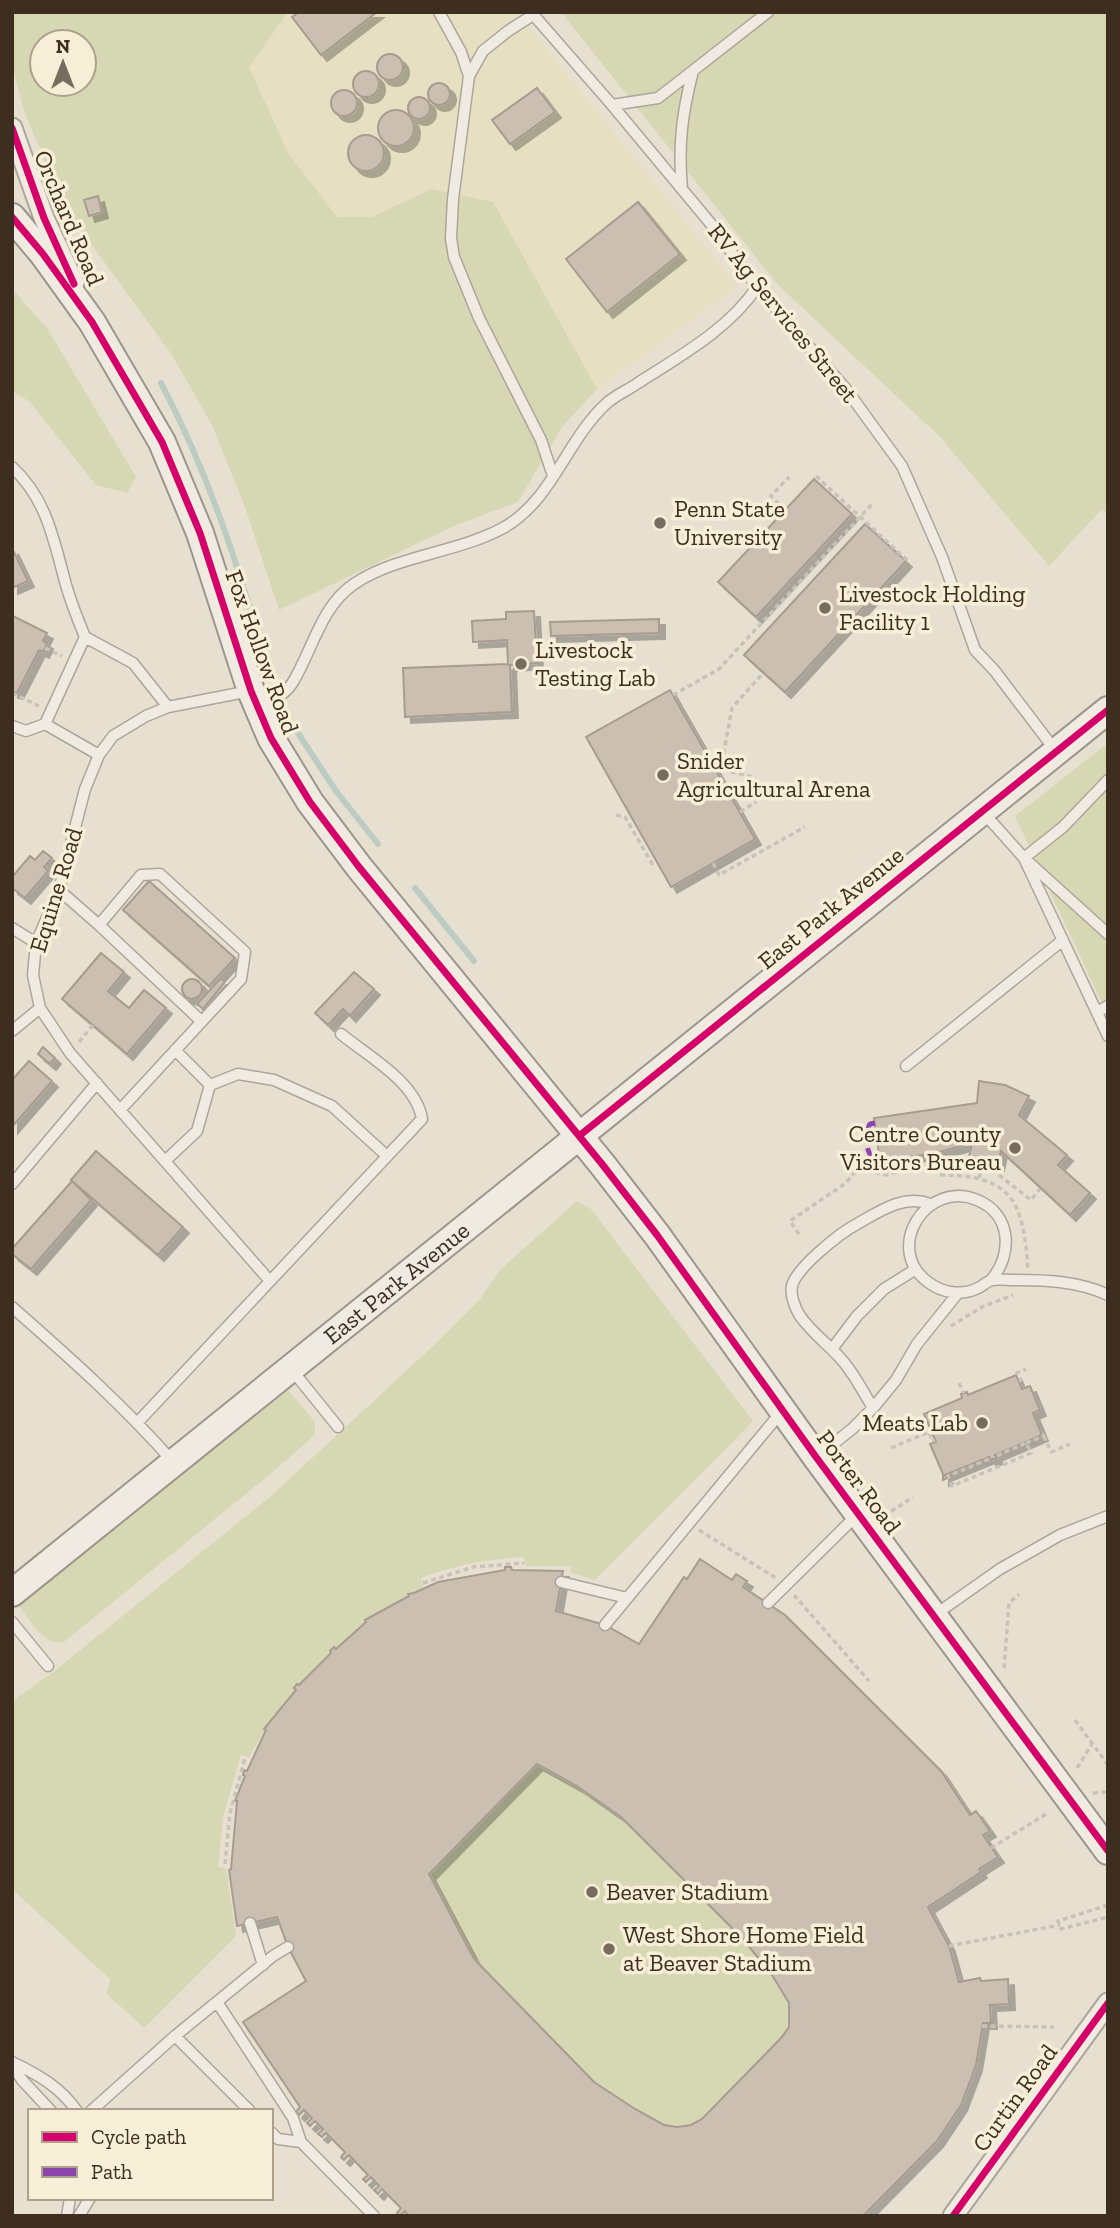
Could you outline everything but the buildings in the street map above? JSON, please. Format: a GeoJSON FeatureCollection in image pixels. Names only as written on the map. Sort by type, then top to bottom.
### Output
{"type":"FeatureCollection","features":[{"type":"Feature","properties":{"kind":"main road","name":"Fox Hollow Road"},"geometry":{"type":"LineString","coordinates":[[12,217],[43,254],[92,322],[162,442],[200,533],[255,700],[284,762],[359,867],[579,1136]]}},
{"type":"Feature","properties":{"kind":"main road","name":"East Park Avenue"},"geometry":{"type":"LineString","coordinates":[[12,1594],[1108,710]]}},
{"type":"Feature","properties":{"kind":"main road","name":"Porter Road"},"geometry":{"type":"LineString","coordinates":[[579,1136],[665,1246],[816,1457],[870,1515],[933,1616],[1108,1851]]}},
{"type":"Feature","properties":{"kind":"street","name":"Orchard Road"},"geometry":{"type":"LineString","coordinates":[[12,128],[44,218],[92,322]]}},
{"type":"Feature","properties":{"kind":"street","name":"Curtin Road"},"geometry":{"type":"LineString","coordinates":[[953,2216],[1108,2003]]}},
{"type":"Feature","properties":{"kind":"lane"},"geometry":{"type":"LineString","coordinates":[[439,12],[461,52],[469,76],[453,200],[451,238],[454,257],[479,318],[541,440],[554,476]]}},
{"type":"Feature","properties":{"kind":"lane"},"geometry":{"type":"LineString","coordinates":[[612,105],[658,98],[768,12]]}},
{"type":"Feature","properties":{"kind":"lane"},"geometry":{"type":"LineString","coordinates":[[469,76],[483,51],[532,14]]}},
{"type":"Feature","properties":{"kind":"lane","name":"RV Ag Services Street"},"geometry":{"type":"LineString","coordinates":[[532,14],[612,105],[682,189],[757,287],[846,389],[902,466],[942,557],[975,650],[994,670],[1056,751]]}},
{"type":"Feature","properties":{"kind":"lane"},"geometry":{"type":"LineString","coordinates":[[682,189],[678,153],[683,107],[692,71]]}},
{"type":"Feature","properties":{"kind":"lane"},"geometry":{"type":"LineString","coordinates":[[255,700],[284,694],[293,682],[323,621],[353,584],[399,563],[446,550],[502,529],[529,511],[589,422],[608,401],[688,351],[743,307],[757,287]]}},
{"type":"Feature","properties":{"kind":"lane"},"geometry":{"type":"LineString","coordinates":[[12,467],[39,499],[52,529],[67,588],[85,637],[133,663],[168,707]]}},
{"type":"Feature","properties":{"kind":"lane"},"geometry":{"type":"LineString","coordinates":[[12,726],[26,731],[45,724],[85,637]]}},
{"type":"Feature","properties":{"kind":"lane","name":"Equine Road"},"geometry":{"type":"LineString","coordinates":[[255,700],[168,707],[146,716],[113,736],[99,755],[85,789],[59,890],[36,943],[33,975],[40,1008],[70,1053],[270,1282]]}},
{"type":"Feature","properties":{"kind":"lane"},"geometry":{"type":"LineString","coordinates":[[45,724],[99,755]]}},
{"type":"Feature","properties":{"kind":"lane"},"geometry":{"type":"LineString","coordinates":[[1024,858],[1063,827],[1108,780]]}},
{"type":"Feature","properties":{"kind":"lane"},"geometry":{"type":"LineString","coordinates":[[982,811],[1024,858],[1108,934]]}},
{"type":"Feature","properties":{"kind":"lane"},"geometry":{"type":"LineString","coordinates":[[1024,858],[1108,1036]]}},
{"type":"Feature","properties":{"kind":"lane"},"geometry":{"type":"LineString","coordinates":[[99,925],[141,875],[160,874],[245,952],[240,979],[121,1109]]}},
{"type":"Feature","properties":{"kind":"lane"},"geometry":{"type":"LineString","coordinates":[[59,890],[201,1021]]}},
{"type":"Feature","properties":{"kind":"lane"},"geometry":{"type":"LineString","coordinates":[[12,928],[36,943]]}},
{"type":"Feature","properties":{"kind":"lane"},"geometry":{"type":"LineString","coordinates":[[906,1066],[1063,940]]}},
{"type":"Feature","properties":{"kind":"lane"},"geometry":{"type":"LineString","coordinates":[[1097,1012],[1108,1006]]}},
{"type":"Feature","properties":{"kind":"lane"},"geometry":{"type":"LineString","coordinates":[[12,1031],[40,1008]]}},
{"type":"Feature","properties":{"kind":"lane"},"geometry":{"type":"LineString","coordinates":[[12,1012],[22,1021]]}},
{"type":"Feature","properties":{"kind":"lane"},"geometry":{"type":"LineString","coordinates":[[138,1422],[422,1119],[420,1106],[408,1088],[341,1034]]}},
{"type":"Feature","properties":{"kind":"lane"},"geometry":{"type":"LineString","coordinates":[[176,1050],[210,1085]]}},
{"type":"Feature","properties":{"kind":"lane"},"geometry":{"type":"LineString","coordinates":[[210,1085],[238,1074],[274,1080],[332,1106],[387,1156]]}},
{"type":"Feature","properties":{"kind":"lane"},"geometry":{"type":"LineString","coordinates":[[12,1184],[97,1083]]}},
{"type":"Feature","properties":{"kind":"lane"},"geometry":{"type":"LineString","coordinates":[[164,1161],[197,1131],[210,1085]]}},
{"type":"Feature","properties":{"kind":"lane"},"geometry":{"type":"LineString","coordinates":[[965,1196],[980,1201],[996,1213],[1004,1228],[1006,1252],[999,1271],[991,1280],[977,1289],[958,1293],[941,1290],[926,1281],[916,1269],[910,1250],[910,1234],[918,1216],[930,1204],[948,1197],[965,1196]]}},
{"type":"Feature","properties":{"kind":"lane"},"geometry":{"type":"LineString","coordinates":[[873,1408],[843,1361],[800,1316],[793,1300],[792,1288],[796,1276],[839,1234],[904,1201],[917,1199],[930,1204]]}},
{"type":"Feature","properties":{"kind":"lane"},"geometry":{"type":"LineString","coordinates":[[832,1349],[857,1316],[884,1289],[916,1269]]}},
{"type":"Feature","properties":{"kind":"lane"},"geometry":{"type":"LineString","coordinates":[[991,1280],[1042,1280],[1081,1286],[1108,1295]]}},
{"type":"Feature","properties":{"kind":"lane"},"geometry":{"type":"LineString","coordinates":[[816,1457],[833,1446],[873,1408],[896,1380],[917,1344],[958,1293]]}},
{"type":"Feature","properties":{"kind":"lane"},"geometry":{"type":"LineString","coordinates":[[12,1307],[138,1422],[174,1464]]}},
{"type":"Feature","properties":{"kind":"lane"},"geometry":{"type":"LineString","coordinates":[[290,1368],[338,1427]]}},
{"type":"Feature","properties":{"kind":"lane"},"geometry":{"type":"LineString","coordinates":[[605,1625],[782,1411]]}},
{"type":"Feature","properties":{"kind":"lane"},"geometry":{"type":"LineString","coordinates":[[768,1603],[870,1515]]}},
{"type":"Feature","properties":{"kind":"lane"},"geometry":{"type":"LineString","coordinates":[[933,1616],[1000,1569],[1060,1535],[1108,1516]]}},
{"type":"Feature","properties":{"kind":"lane"},"geometry":{"type":"LineString","coordinates":[[561,1583],[627,1598]]}},
{"type":"Feature","properties":{"kind":"lane"},"geometry":{"type":"LineString","coordinates":[[12,1622],[48,1665]]}},
{"type":"Feature","properties":{"kind":"lane"},"geometry":{"type":"LineString","coordinates":[[250,1923],[263,1965]]}},
{"type":"Feature","properties":{"kind":"lane"},"geometry":{"type":"LineString","coordinates":[[93,2109],[175,2036],[288,1947]]}},
{"type":"Feature","properties":{"kind":"lane"},"geometry":{"type":"LineString","coordinates":[[217,2002],[293,2118],[301,2142],[374,2216]]}},
{"type":"Feature","properties":{"kind":"lane"},"geometry":{"type":"LineString","coordinates":[[175,2036],[248,2109]]}},
{"type":"Feature","properties":{"kind":"lane"},"geometry":{"type":"LineString","coordinates":[[12,2063],[22,2080],[49,2109]]}},
{"type":"Feature","properties":{"kind":"lane"},"geometry":{"type":"LineString","coordinates":[[12,2063],[45,2079],[75,2109]]}},
{"type":"Feature","properties":{"kind":"lane"},"geometry":{"type":"LineString","coordinates":[[273,2134],[278,2139],[301,2142]]}},
{"type":"Feature","properties":{"kind":"lane"},"geometry":{"type":"LineString","coordinates":[[79,2216],[89,2200]]}},
{"type":"Feature","properties":{"kind":"path"},"geometry":{"type":"LineString","coordinates":[[816,476],[908,561]]}},
{"type":"Feature","properties":{"kind":"path"},"geometry":{"type":"LineString","coordinates":[[785,510],[771,496],[789,477]]}},
{"type":"Feature","properties":{"kind":"path"},"geometry":{"type":"LineString","coordinates":[[673,695],[719,669],[872,504]]}},
{"type":"Feature","properties":{"kind":"path"},"geometry":{"type":"LineString","coordinates":[[752,777],[729,771],[723,757],[732,708],[763,673]]}},
{"type":"Feature","properties":{"kind":"path"},"geometry":{"type":"LineString","coordinates":[[12,693],[51,712]]}},
{"type":"Feature","properties":{"kind":"path"},"geometry":{"type":"LineString","coordinates":[[740,812],[756,802]]}},
{"type":"Feature","properties":{"kind":"path"},"geometry":{"type":"LineString","coordinates":[[616,815],[625,817],[654,867]]}},
{"type":"Feature","properties":{"kind":"path"},"geometry":{"type":"LineString","coordinates":[[713,863],[719,875],[805,827]]}},
{"type":"Feature","properties":{"kind":"path"},"geometry":{"type":"LineString","coordinates":[[70,1053],[93,1025]]}},
{"type":"Feature","properties":{"kind":"path"},"geometry":{"type":"LineString","coordinates":[[886,1160],[888,1174]]}},
{"type":"Feature","properties":{"kind":"path"},"geometry":{"type":"LineString","coordinates":[[979,1178],[984,1161]]}},
{"type":"Feature","properties":{"kind":"path"},"geometry":{"type":"LineString","coordinates":[[799,1234],[790,1221],[846,1183],[856,1171],[865,1169],[888,1174],[941,1163],[967,1164],[995,1172],[1031,1200],[1040,1189]]}},
{"type":"Feature","properties":{"kind":"path"},"geometry":{"type":"LineString","coordinates":[[1008,1195],[1016,1186]]}},
{"type":"Feature","properties":{"kind":"path"},"geometry":{"type":"LineString","coordinates":[[1019,1381],[1021,1380],[1017,1373],[1026,1369]]}},
{"type":"Feature","properties":{"kind":"path"},"geometry":{"type":"LineString","coordinates":[[959,1383],[964,1393]]}},
{"type":"Feature","properties":{"kind":"path"},"geometry":{"type":"LineString","coordinates":[[891,1448],[929,1432],[932,1441],[935,1440]]}},
{"type":"Feature","properties":{"kind":"path"},"geometry":{"type":"LineString","coordinates":[[1027,1443],[1031,1453],[952,1486],[948,1476],[1040,1435],[1051,1452],[1070,1444]]}},
{"type":"Feature","properties":{"kind":"path"},"geometry":{"type":"LineString","coordinates":[[993,1458],[996,1467]]}},
{"type":"Feature","properties":{"kind":"path"},"geometry":{"type":"LineString","coordinates":[[870,1515],[913,1497]]}},
{"type":"Feature","properties":{"kind":"path"},"geometry":{"type":"LineString","coordinates":[[689,1523],[786,1585],[869,1681]]}},
{"type":"Feature","properties":{"kind":"path"},"geometry":{"type":"LineString","coordinates":[[423,1583],[473,1567],[524,1563]]}},
{"type":"Feature","properties":{"kind":"path"},"geometry":{"type":"LineString","coordinates":[[473,1567],[474,1576]]}},
{"type":"Feature","properties":{"kind":"path"},"geometry":{"type":"LineString","coordinates":[[1004,1668],[1009,1603],[1019,1594]]}},
{"type":"Feature","properties":{"kind":"path"},"geometry":{"type":"LineString","coordinates":[[1075,1720],[1108,1765]]}},
{"type":"Feature","properties":{"kind":"path"},"geometry":{"type":"LineString","coordinates":[[1077,1768],[1093,1744]]}},
{"type":"Feature","properties":{"kind":"path"},"geometry":{"type":"LineString","coordinates":[[225,1864],[230,1813],[245,1758]]}},
{"type":"Feature","properties":{"kind":"path"},"geometry":{"type":"LineString","coordinates":[[1093,1793],[1108,1792]]}},
{"type":"Feature","properties":{"kind":"path"},"geometry":{"type":"LineString","coordinates":[[230,1813],[236,1814]]}},
{"type":"Feature","properties":{"kind":"path"},"geometry":{"type":"LineString","coordinates":[[991,1848],[1046,1814]]}},
{"type":"Feature","properties":{"kind":"path"},"geometry":{"type":"LineString","coordinates":[[1108,1905],[1058,1921],[1061,1929],[1108,1917]]}},
{"type":"Feature","properties":{"kind":"path"},"geometry":{"type":"LineString","coordinates":[[949,1946],[1060,1925]]}},
{"type":"Feature","properties":{"kind":"path"},"geometry":{"type":"LineString","coordinates":[[982,2026],[1054,2027]]}},
{"type":"Feature","properties":{"kind":"shaded area"},"geometry":{"type":"Polygon","coordinates":[[[288,12],[517,12],[738,287],[597,389],[493,202],[431,189],[372,217],[337,217],[288,153],[249,67],[288,12]]]}},
{"type":"Feature","properties":{"kind":"green space"},"geometry":{"type":"Polygon","coordinates":[[[12,12],[288,12],[249,67],[288,153],[337,217],[372,217],[431,189],[493,202],[597,389],[562,427],[518,502],[456,525],[279,610],[245,507],[212,425],[172,355],[65,208],[24,111],[12,66],[12,12]]]}},
{"type":"Feature","properties":{"kind":"green space"},"geometry":{"type":"Polygon","coordinates":[[[561,12],[1108,12],[1108,515],[1102,509],[1049,566],[940,437],[778,285],[561,12]]]}},
{"type":"Feature","properties":{"kind":"green space"},"geometry":{"type":"Polygon","coordinates":[[[12,289],[47,328],[136,477],[127,493],[96,485],[30,402],[12,391],[12,289]]]}},
{"type":"Feature","properties":{"kind":"green space"},"geometry":{"type":"Polygon","coordinates":[[[1108,743],[1108,1016],[1015,816],[1108,743]]]}},
{"type":"Feature","properties":{"kind":"green space","name":"Beaver Stadium"},"geometry":{"type":"Polygon","coordinates":[[[577,1201],[591,1209],[753,1421],[595,1580],[571,1573],[571,1566],[525,1566],[524,1557],[485,1561],[434,1573],[421,1578],[423,1587],[414,1593],[438,1582],[505,1570],[505,1567],[511,1567],[512,1570],[563,1571],[557,1611],[605,1625],[639,1644],[684,1577],[687,1578],[700,1559],[732,1579],[736,1574],[747,1581],[743,1587],[785,1615],[941,1771],[970,1814],[976,1811],[990,1831],[983,1835],[998,1857],[979,1869],[981,1872],[929,1907],[949,1946],[959,1982],[980,1978],[981,1981],[1008,1979],[1009,2004],[991,2006],[991,2023],[983,2024],[977,2061],[967,2089],[943,2130],[913,2166],[863,2216],[409,2216],[405,2211],[400,2216],[397,2213],[401,2208],[383,2189],[378,2194],[374,2190],[379,2185],[371,2178],[366,2182],[363,2179],[368,2174],[349,2155],[344,2160],[341,2157],[345,2152],[327,2133],[322,2137],[318,2134],[323,2129],[315,2122],[310,2126],[307,2123],[312,2118],[304,2110],[299,2115],[296,2112],[300,2107],[243,2022],[306,1981],[288,1947],[277,1917],[237,1926],[229,1870],[235,1801],[244,1770],[247,1771],[264,1730],[249,1758],[241,1755],[223,1817],[218,1867],[226,1868],[236,1936],[144,2028],[107,1994],[110,1979],[12,1889],[12,1701],[52,1673],[271,1496],[432,1347],[480,1299],[500,1270],[577,1201]]]}},
{"type":"Feature","properties":{"kind":"green space"},"geometry":{"type":"Polygon","coordinates":[[[288,1390],[315,1422],[315,1435],[64,1642],[50,1640],[38,1631],[19,1606],[288,1390]]]}},
{"type":"Feature","properties":{"kind":"waterway"},"geometry":{"type":"LineString","coordinates":[[161,383],[210,491],[248,601],[270,677]]}},
{"type":"Feature","properties":{"kind":"waterway"},"geometry":{"type":"LineString","coordinates":[[290,721],[336,791],[378,844]]}},
{"type":"Feature","properties":{"kind":"waterway"},"geometry":{"type":"LineString","coordinates":[[415,888],[474,961]]}},
{"type":"Feature","properties":{"kind":"marked path"},"geometry":{"type":"LineString","coordinates":[[875,1123],[870,1124],[866,1143],[870,1156],[881,1173]]}},
{"type":"Feature","properties":{"kind":"cycle path"},"geometry":{"type":"LineString","coordinates":[[12,128],[44,218],[74,284]]}},
{"type":"Feature","properties":{"kind":"cycle path"},"geometry":{"type":"LineString","coordinates":[[12,217],[43,254],[92,322],[162,442],[200,533],[251,691],[271,738],[310,802],[359,867],[657,1235],[816,1457],[1108,1851]]}},
{"type":"Feature","properties":{"kind":"cycle path"},"geometry":{"type":"LineString","coordinates":[[579,1136],[1108,710]]}},
{"type":"Feature","properties":{"kind":"cycle path"},"geometry":{"type":"LineString","coordinates":[[953,2216],[1108,2003]]}},
{"type":"Feature","properties":{"kind":"place","name":"Penn State University"},"geometry":{"type":"Point","coordinates":[660,523]}},
{"type":"Feature","properties":{"kind":"place","name":"Livestock Holding Facility 1"},"geometry":{"type":"Point","coordinates":[825,608]}},
{"type":"Feature","properties":{"kind":"place","name":"Livestock Testing Lab"},"geometry":{"type":"Point","coordinates":[521,664]}},
{"type":"Feature","properties":{"kind":"place","name":"Snider Agricultural Arena"},"geometry":{"type":"Point","coordinates":[663,775]}},
{"type":"Feature","properties":{"kind":"place","name":"Centre County Visitors Bureau"},"geometry":{"type":"Point","coordinates":[1015,1148]}},
{"type":"Feature","properties":{"kind":"place","name":"Meats Lab"},"geometry":{"type":"Point","coordinates":[982,1423]}},
{"type":"Feature","properties":{"kind":"place","name":"Beaver Stadium"},"geometry":{"type":"Point","coordinates":[592,1892]}},
{"type":"Feature","properties":{"kind":"place","name":"West Shore Home Field at Beaver Stadium"},"geometry":{"type":"Point","coordinates":[609,1949]}}]}
